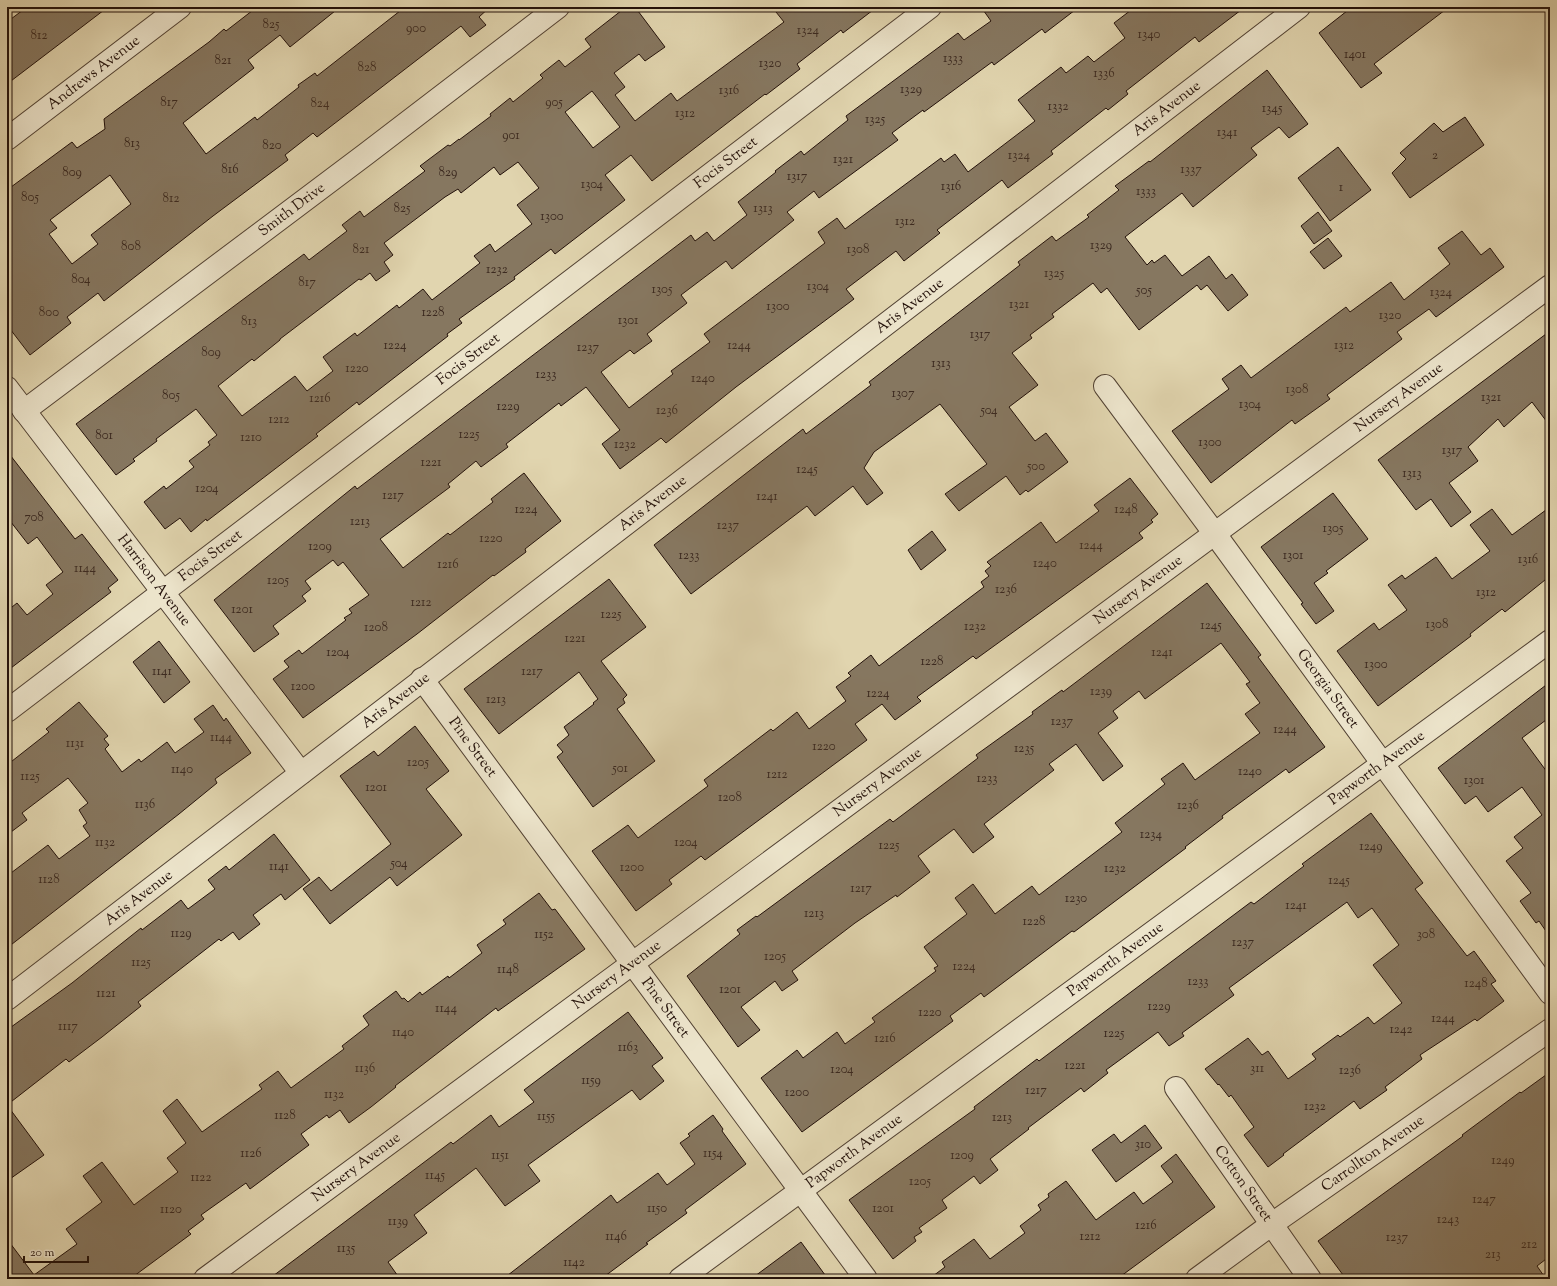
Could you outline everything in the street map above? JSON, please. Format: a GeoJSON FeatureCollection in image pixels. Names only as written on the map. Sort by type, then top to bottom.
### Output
{"type":"FeatureCollection","features":[{"type":"Feature","properties":{"kind":"street","name":"Andrews Avenue"},"geometry":{"type":"LineString","coordinates":[[7,139],[180,7]]}},
{"type":"Feature","properties":{"kind":"street","name":"Smith Drive"},"geometry":{"type":"LineString","coordinates":[[24,411],[366,154],[558,7]]}},
{"type":"Feature","properties":{"kind":"street","name":"Focis Street"},"geometry":{"type":"LineString","coordinates":[[7,711],[930,7]]}},
{"type":"Feature","properties":{"kind":"street","name":"Aris Avenue"},"geometry":{"type":"LineString","coordinates":[[7,999],[1299,7]]}},
{"type":"Feature","properties":{"kind":"street","name":"Nursery Avenue"},"geometry":{"type":"LineString","coordinates":[[205,1279],[1550,286]]}},
{"type":"Feature","properties":{"kind":"street","name":"Georgia Street"},"geometry":{"type":"LineString","coordinates":[[1104,386],[1215,534],[1550,993]]}},
{"type":"Feature","properties":{"kind":"street","name":"Harrison Avenue"},"geometry":{"type":"LineString","coordinates":[[7,388],[301,773]]}},
{"type":"Feature","properties":{"kind":"street","name":"Papworth Avenue"},"geometry":{"type":"LineString","coordinates":[[680,1279],[1112,961],[1383,765],[1550,640]]}},
{"type":"Feature","properties":{"kind":"street","name":"Pine Street"},"geometry":{"type":"LineString","coordinates":[[422,680],[866,1279]]}},
{"type":"Feature","properties":{"kind":"street","name":"Carrollton Avenue"},"geometry":{"type":"LineString","coordinates":[[1197,1279],[1272,1224],[1550,1030]]}},
{"type":"Feature","properties":{"kind":"street","name":"Cotton Street"},"geometry":{"type":"LineString","coordinates":[[1176,1088],[1310,1279]]}},
{"type":"Feature","properties":{"kind":"building"},"geometry":{"type":"Polygon","coordinates":[[[27,7],[108,7],[7,84],[7,22],[27,7]]]}},
{"type":"Feature","properties":{"kind":"building"},"geometry":{"type":"Polygon","coordinates":[[[257,7],[340,7],[290,47],[280,35],[248,60],[254,68],[183,123],[206,154],[255,117],[257,120],[299,87],[298,85],[315,73],[317,76],[405,7],[490,7],[479,17],[486,25],[470,37],[461,26],[317,137],[313,133],[285,155],[288,160],[104,301],[98,293],[67,317],[71,323],[30,355],[7,325],[7,190],[72,142],[77,148],[105,129],[104,119],[209,42],[224,29],[226,31],[257,7]],[[110,175],[50,220],[57,228],[49,234],[72,264],[98,244],[91,235],[131,204],[110,175]]]}},
{"type":"Feature","properties":{"kind":"building"},"geometry":{"type":"Polygon","coordinates":[[[626,7],[635,7],[665,47],[645,61],[639,54],[614,73],[625,87],[615,95],[635,121],[671,93],[677,101],[784,22],[772,7],[877,7],[843,33],[841,30],[797,64],[800,69],[652,181],[631,155],[605,175],[625,200],[555,254],[551,249],[514,277],[515,279],[459,319],[462,323],[447,334],[448,336],[359,405],[357,402],[316,434],[318,436],[207,521],[206,519],[191,532],[180,518],[165,529],[144,502],[164,486],[166,489],[194,467],[189,461],[210,445],[208,442],[217,435],[196,409],[156,439],[157,441],[133,459],[135,461],[116,475],[76,424],[304,254],[309,260],[347,231],[342,225],[360,211],[364,217],[425,171],[420,166],[491,116],[490,114],[510,98],[513,102],[543,78],[540,75],[559,60],[565,67],[591,47],[585,39],[626,7]],[[592,91],[565,112],[593,148],[620,127],[592,91]],[[518,162],[500,175],[494,167],[461,193],[458,189],[445,197],[384,243],[393,255],[384,262],[390,271],[376,281],[370,273],[361,280],[359,279],[280,339],[254,361],[252,359],[218,386],[242,416],[295,376],[307,391],[333,371],[323,357],[355,333],[357,336],[397,305],[399,308],[423,289],[432,300],[480,263],[474,256],[490,244],[495,252],[532,224],[517,205],[539,188],[518,162]]]}},
{"type":"Feature","properties":{"kind":"building"},"geometry":{"type":"Polygon","coordinates":[[[981,7],[1079,7],[1045,33],[1042,29],[994,65],[992,62],[924,112],[923,110],[892,133],[898,140],[819,198],[814,191],[787,212],[794,220],[732,269],[726,261],[681,295],[687,303],[647,334],[652,341],[634,354],[630,350],[601,372],[629,408],[673,374],[671,371],[710,342],[704,334],[825,243],[818,232],[837,218],[845,229],[941,158],[944,162],[955,154],[968,172],[1035,121],[1018,100],[1061,67],[1066,73],[1088,56],[1094,62],[1125,38],[1114,23],[1135,7],[1245,7],[1199,42],[1195,37],[1126,91],[1128,94],[1108,110],[1106,108],[1051,151],[1053,154],[1008,188],[1002,180],[937,230],[940,233],[904,261],[896,251],[846,289],[854,299],[736,387],[666,443],[661,438],[620,469],[602,444],[620,430],[586,387],[561,406],[559,403],[506,444],[508,447],[481,467],[476,461],[448,484],[450,487],[380,539],[403,568],[448,533],[450,535],[493,502],[491,499],[524,473],[561,521],[525,549],[526,552],[494,576],[493,575],[417,634],[303,718],[273,679],[289,667],[284,661],[299,650],[302,654],[346,620],[344,618],[352,613],[349,609],[369,595],[343,562],[338,566],[333,560],[305,581],[311,589],[302,596],[306,601],[273,626],[279,634],[254,652],[214,600],[355,486],[357,489],[691,235],[695,241],[707,232],[714,241],[747,215],[738,202],[776,172],[775,171],[801,151],[804,155],[848,120],[846,116],[958,33],[964,40],[991,21],[981,7]]]}},
{"type":"Feature","properties":{"kind":"building"},"geometry":{"type":"Polygon","coordinates":[[[1352,7],[1449,7],[1374,64],[1382,73],[1361,88],[1319,33],[1352,7]]]}},
{"type":"Feature","properties":{"kind":"building"},"geometry":{"type":"Polygon","coordinates":[[[1267,70],[1308,124],[1289,138],[1279,127],[1251,148],[1257,155],[1193,207],[1182,193],[1125,237],[1147,265],[1152,260],[1154,263],[1165,255],[1182,276],[1209,256],[1226,279],[1232,274],[1248,295],[1228,311],[1207,285],[1201,290],[1197,285],[1139,330],[1107,288],[1101,293],[1093,283],[1052,314],[1054,317],[1030,335],[1032,338],[1012,353],[1038,385],[1009,407],[1035,441],[1046,433],[1068,462],[1028,492],[1026,490],[1020,495],[1006,476],[959,511],[945,494],[987,464],[940,404],[874,452],[864,468],[883,493],[867,505],[853,486],[815,516],[807,506],[691,594],[654,545],[803,429],[806,434],[871,385],[869,382],[1020,265],[1018,262],[1052,236],[1056,241],[1089,217],[1087,215],[1119,190],[1115,186],[1149,161],[1150,162],[1267,70]]]}},
{"type":"Feature","properties":{"kind":"building"},"geometry":{"type":"Polygon","coordinates":[[[1465,117],[1484,145],[1410,198],[1392,173],[1406,159],[1400,153],[1434,123],[1443,132],[1465,117]]]}},
{"type":"Feature","properties":{"kind":"building"},"geometry":{"type":"Polygon","coordinates":[[[1338,147],[1371,190],[1330,221],[1298,178],[1338,147]]]}},
{"type":"Feature","properties":{"kind":"building"},"geometry":{"type":"Polygon","coordinates":[[[1318,212],[1332,231],[1314,244],[1301,226],[1318,212]]]}},
{"type":"Feature","properties":{"kind":"building"},"geometry":{"type":"Polygon","coordinates":[[[1462,231],[1481,255],[1490,248],[1504,267],[1436,317],[1429,309],[1397,332],[1402,339],[1327,395],[1330,399],[1295,424],[1292,420],[1211,483],[1172,431],[1229,389],[1222,379],[1241,365],[1251,378],[1346,307],[1350,312],[1391,282],[1404,300],[1450,264],[1438,248],[1462,231]]]}},
{"type":"Feature","properties":{"kind":"building"},"geometry":{"type":"Polygon","coordinates":[[[1328,238],[1342,256],[1324,269],[1310,252],[1328,238]]]}},
{"type":"Feature","properties":{"kind":"building"},"geometry":{"type":"Polygon","coordinates":[[[1550,331],[1550,426],[1532,402],[1504,427],[1498,419],[1468,447],[1478,461],[1449,483],[1471,512],[1451,527],[1431,499],[1416,510],[1378,460],[1550,331]]]}},
{"type":"Feature","properties":{"kind":"building"},"geometry":{"type":"Polygon","coordinates":[[[7,451],[75,539],[82,534],[118,580],[108,588],[111,592],[7,671],[7,611],[17,603],[27,615],[53,594],[46,585],[63,572],[37,537],[28,544],[7,517],[7,451]]]}},
{"type":"Feature","properties":{"kind":"building"},"geometry":{"type":"Polygon","coordinates":[[[1130,478],[1158,514],[1151,520],[1153,522],[1139,533],[1143,538],[976,659],[973,656],[917,697],[921,701],[895,720],[882,704],[855,724],[867,740],[705,860],[701,856],[669,880],[672,884],[636,911],[592,851],[628,825],[638,838],[708,786],[704,780],[771,729],[773,731],[797,712],[809,729],[846,701],[836,687],[851,676],[848,673],[871,655],[879,666],[984,587],[981,582],[989,576],[985,571],[991,566],[987,562],[1041,522],[1056,543],[1099,511],[1094,505],[1130,478]]]}},
{"type":"Feature","properties":{"kind":"building"},"geometry":{"type":"Polygon","coordinates":[[[1333,493],[1368,539],[1326,571],[1328,573],[1314,583],[1334,611],[1316,624],[1301,604],[1303,603],[1261,547],[1333,493]]]}},
{"type":"Feature","properties":{"kind":"building"},"geometry":{"type":"Polygon","coordinates":[[[1550,507],[1550,576],[1505,612],[1502,609],[1470,634],[1471,636],[1378,706],[1337,651],[1374,623],[1379,630],[1407,610],[1388,585],[1402,575],[1405,579],[1436,557],[1452,579],[1490,551],[1470,525],[1492,509],[1512,535],[1550,507]]]}},
{"type":"Feature","properties":{"kind":"building"},"geometry":{"type":"Polygon","coordinates":[[[932,531],[946,550],[921,570],[908,550],[932,531]]]}},
{"type":"Feature","properties":{"kind":"building"},"geometry":{"type":"Polygon","coordinates":[[[609,579],[646,627],[601,661],[627,695],[623,699],[625,703],[617,709],[655,761],[593,807],[557,757],[563,752],[557,745],[569,735],[564,727],[594,704],[593,703],[598,699],[579,672],[499,734],[464,689],[609,579]]]}},
{"type":"Feature","properties":{"kind":"building"},"geometry":{"type":"Polygon","coordinates":[[[1207,583],[1261,655],[1258,657],[1325,747],[1289,773],[1286,769],[1222,816],[1223,818],[1185,847],[1186,848],[984,997],[981,993],[950,1016],[953,1021],[802,1132],[761,1078],[797,1050],[803,1058],[837,1032],[845,1044],[875,1022],[872,1018],[936,971],[934,968],[938,966],[924,947],[967,914],[955,898],[973,884],[995,914],[1032,886],[1039,895],[1122,832],[1115,823],[1165,784],[1161,779],[1183,763],[1195,780],[1260,733],[1245,714],[1260,703],[1246,684],[1250,682],[1221,643],[1145,699],[1139,691],[1113,711],[1118,718],[1098,733],[1123,766],[1103,781],[1076,744],[1049,764],[1054,770],[984,824],[994,837],[973,853],[954,829],[918,856],[930,872],[897,897],[896,895],[855,923],[792,971],[798,980],[782,991],[775,981],[741,1007],[760,1030],[738,1047],[687,976],[740,934],[737,930],[756,916],[757,917],[890,819],[893,822],[978,758],[976,755],[1033,714],[1032,712],[1062,690],[1063,692],[1207,583]]]}},
{"type":"Feature","properties":{"kind":"building"},"geometry":{"type":"Polygon","coordinates":[[[159,641],[190,682],[164,703],[133,662],[159,641]]]}},
{"type":"Feature","properties":{"kind":"building"},"geometry":{"type":"Polygon","coordinates":[[[1550,682],[1550,717],[1522,738],[1550,776],[1550,937],[1539,921],[1536,923],[1520,901],[1531,893],[1506,861],[1523,848],[1514,837],[1542,815],[1522,787],[1488,812],[1476,796],[1465,804],[1438,768],[1550,682]]]}},
{"type":"Feature","properties":{"kind":"building"},"geometry":{"type":"Polygon","coordinates":[[[79,702],[108,736],[104,739],[109,745],[105,749],[122,772],[139,759],[141,762],[167,742],[175,753],[204,732],[194,719],[213,705],[224,721],[226,718],[251,753],[215,779],[217,783],[179,814],[7,948],[7,876],[48,845],[59,859],[90,836],[83,826],[87,823],[79,810],[88,803],[68,778],[22,813],[27,820],[7,835],[7,765],[49,732],[46,729],[79,702]]]}},
{"type":"Feature","properties":{"kind":"building"},"geometry":{"type":"Polygon","coordinates":[[[415,726],[449,771],[426,789],[462,835],[397,886],[390,877],[330,924],[303,889],[319,877],[331,891],[391,844],[340,776],[374,751],[378,756],[415,726]]]}},
{"type":"Feature","properties":{"kind":"building"},"geometry":{"type":"Polygon","coordinates":[[[1371,813],[1423,883],[1415,889],[1467,956],[1474,951],[1496,981],[1491,984],[1504,1001],[1477,1021],[1475,1019],[1420,1055],[1422,1059],[1385,1087],[1387,1090],[1360,1109],[1354,1101],[1268,1167],[1244,1135],[1254,1127],[1231,1095],[1229,1097],[1205,1069],[1248,1038],[1262,1055],[1268,1051],[1288,1079],[1316,1059],[1312,1054],[1338,1035],[1340,1037],[1368,1017],[1374,1024],[1402,1003],[1373,965],[1399,945],[1372,908],[1358,918],[1347,902],[1229,988],[1234,995],[1182,1033],[1184,1036],[1169,1046],[1158,1032],[1106,1070],[1108,1073],[1084,1092],[1081,1088],[1028,1128],[1029,1129],[990,1159],[998,1170],[980,1184],[974,1176],[942,1200],[947,1208],[919,1228],[922,1232],[914,1237],[916,1241],[893,1259],[849,1200],[975,1109],[974,1107],[1037,1059],[1039,1061],[1251,902],[1254,904],[1304,866],[1302,864],[1371,813]]]}},
{"type":"Feature","properties":{"kind":"building"},"geometry":{"type":"Polygon","coordinates":[[[274,834],[310,880],[285,900],[281,894],[253,915],[260,924],[239,940],[233,932],[221,941],[219,939],[138,1002],[141,1006],[102,1037],[69,1062],[66,1059],[7,1105],[7,1030],[72,983],[141,928],[142,930],[181,900],[188,909],[215,889],[208,880],[226,866],[229,870],[274,834]]]}},
{"type":"Feature","properties":{"kind":"building"},"geometry":{"type":"Polygon","coordinates":[[[539,893],[552,910],[555,909],[585,949],[498,1011],[496,1008],[349,1123],[340,1110],[329,1118],[327,1115],[301,1134],[309,1145],[250,1189],[246,1183],[201,1215],[204,1219],[188,1231],[191,1234],[130,1279],[7,1279],[7,1239],[34,1275],[77,1244],[66,1229],[102,1202],[83,1176],[102,1162],[134,1205],[178,1172],[167,1158],[186,1143],[163,1111],[177,1099],[202,1132],[262,1089],[259,1085],[278,1071],[291,1088],[344,1049],[342,1046],[369,1025],[363,1016],[396,991],[402,999],[404,998],[408,1002],[420,992],[422,995],[448,976],[449,978],[482,953],[477,945],[506,924],[503,920],[539,893]]]}},
{"type":"Feature","properties":{"kind":"building"},"geometry":{"type":"Polygon","coordinates":[[[628,1012],[663,1058],[652,1066],[664,1081],[640,1100],[632,1090],[528,1165],[540,1181],[505,1206],[476,1168],[414,1215],[427,1233],[388,1262],[400,1279],[269,1279],[451,1142],[453,1144],[491,1115],[499,1127],[534,1102],[524,1090],[628,1012]]]}},
{"type":"Feature","properties":{"kind":"building"},"geometry":{"type":"Polygon","coordinates":[[[1550,1072],[1550,1256],[1537,1266],[1546,1279],[1346,1279],[1318,1241],[1463,1136],[1462,1135],[1520,1092],[1521,1093],[1550,1072]]]}},
{"type":"Feature","properties":{"kind":"building"},"geometry":{"type":"Polygon","coordinates":[[[7,1105],[44,1155],[7,1181],[7,1105]]]}},
{"type":"Feature","properties":{"kind":"building"},"geometry":{"type":"Polygon","coordinates":[[[713,1115],[723,1129],[722,1131],[746,1164],[685,1210],[687,1213],[646,1243],[648,1244],[601,1279],[503,1279],[611,1195],[617,1203],[658,1173],[667,1185],[695,1164],[680,1143],[690,1136],[688,1134],[713,1115]]]}},
{"type":"Feature","properties":{"kind":"building"},"geometry":{"type":"Polygon","coordinates":[[[1145,1125],[1162,1148],[1116,1182],[1092,1150],[1114,1134],[1121,1143],[1145,1125]]]}},
{"type":"Feature","properties":{"kind":"building"},"geometry":{"type":"Polygon","coordinates":[[[1176,1154],[1215,1207],[1117,1279],[929,1279],[945,1267],[942,1262],[974,1239],[990,1259],[1025,1233],[1020,1226],[1041,1210],[1038,1205],[1049,1197],[1048,1194],[1066,1181],[1096,1220],[1134,1192],[1143,1204],[1173,1182],[1161,1166],[1176,1154]]]}},
{"type":"Feature","properties":{"kind":"building"},"geometry":{"type":"Polygon","coordinates":[[[801,1242],[828,1279],[751,1279],[801,1242]]]}}]}
